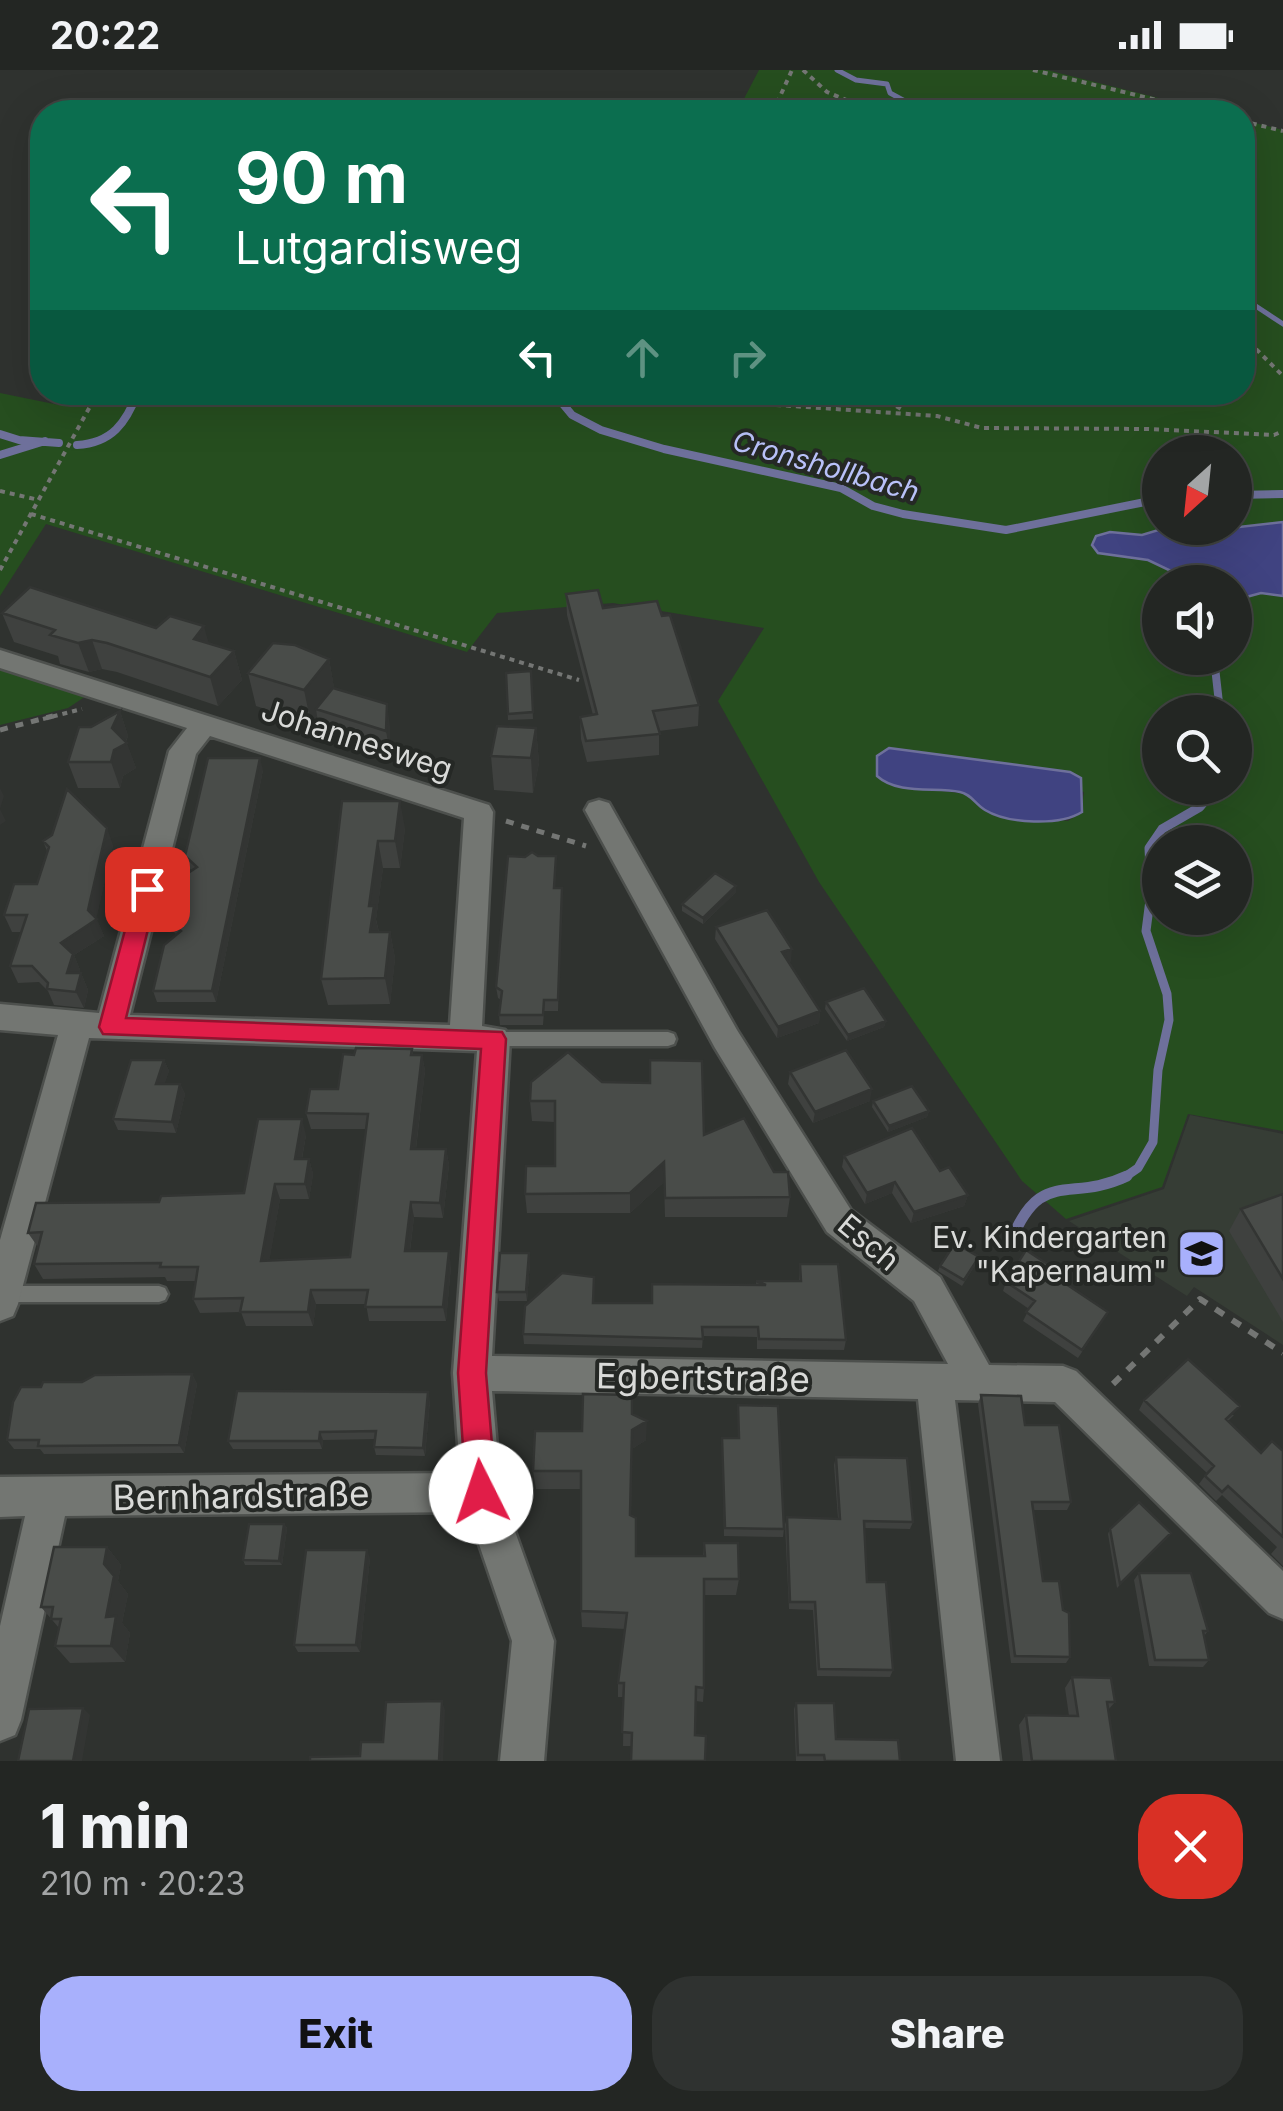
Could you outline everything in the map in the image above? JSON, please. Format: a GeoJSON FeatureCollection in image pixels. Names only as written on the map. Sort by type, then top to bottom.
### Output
{"type":"FeatureCollection","features":[{"type":"Feature","properties":{"kind":"street","name":"Johannesweg"},"geometry":{"type":"LineString","coordinates":[[0,659],[479,812],[472,1373],[481,1492],[533,1641],[522,1761]]}},
{"type":"Feature","properties":{"kind":"street"},"geometry":{"type":"LineString","coordinates":[[1,1299],[183,751],[205,724]]}},
{"type":"Feature","properties":{"kind":"street","name":"Esch"},"geometry":{"type":"LineString","coordinates":[[600,810],[726,1039],[838,1221],[927,1289],[977,1380]]}},
{"type":"Feature","properties":{"kind":"street"},"geometry":{"type":"LineString","coordinates":[[0,1017],[94,1026],[479,1039]]}},
{"type":"Feature","properties":{"kind":"street","name":"Egbertstraße"},"geometry":{"type":"LineString","coordinates":[[472,1373],[977,1380]]}},
{"type":"Feature","properties":{"kind":"street"},"geometry":{"type":"LineString","coordinates":[[934,1380],[978,1761]]}},
{"type":"Feature","properties":{"kind":"street"},"geometry":{"type":"LineString","coordinates":[[977,1380],[1063,1384],[1283,1599]]}},
{"type":"Feature","properties":{"kind":"street","name":"Bernhardstraße"},"geometry":{"type":"LineString","coordinates":[[0,1497],[481,1492]]}},
{"type":"Feature","properties":{"kind":"street"},"geometry":{"type":"LineString","coordinates":[[0,1720],[50,1496]]}},
{"type":"Feature","properties":{"kind":"lane"},"geometry":{"type":"LineString","coordinates":[[479,1039],[668,1039]]}},
{"type":"Feature","properties":{"kind":"lane"},"geometry":{"type":"LineString","coordinates":[[1,1299],[160,1294]]}},
{"type":"Feature","properties":{"kind":"path"},"geometry":{"type":"LineString","coordinates":[[778,100],[792,70]]}},
{"type":"Feature","properties":{"kind":"path"},"geometry":{"type":"LineString","coordinates":[[803,70],[827,92],[846,100]]}},
{"type":"Feature","properties":{"kind":"path"},"geometry":{"type":"LineString","coordinates":[[1033,70],[1157,100]]}},
{"type":"Feature","properties":{"kind":"path"},"geometry":{"type":"LineString","coordinates":[[1255,125],[1283,132]]}},
{"type":"Feature","properties":{"kind":"path"},"geometry":{"type":"LineString","coordinates":[[1255,348],[1283,376]]}},
{"type":"Feature","properties":{"kind":"path"},"geometry":{"type":"LineString","coordinates":[[0,570],[91,405]]}},
{"type":"Feature","properties":{"kind":"path"},"geometry":{"type":"LineString","coordinates":[[780,405],[908,413],[982,428],[1149,429],[1274,435],[1283,432]]}},
{"type":"Feature","properties":{"kind":"path"},"geometry":{"type":"LineString","coordinates":[[894,405],[908,413]]}},
{"type":"Feature","properties":{"kind":"path"},"geometry":{"type":"LineString","coordinates":[[0,491],[39,500]]}},
{"type":"Feature","properties":{"kind":"path"},"geometry":{"type":"LineString","coordinates":[[32,514],[487,648],[579,680]]}},
{"type":"Feature","properties":{"kind":"path"},"geometry":{"type":"LineString","coordinates":[[0,730],[77,711],[112,694]]}},
{"type":"Feature","properties":{"kind":"path"},"geometry":{"type":"LineString","coordinates":[[479,812],[626,859]]}},
{"type":"Feature","properties":{"kind":"path"},"geometry":{"type":"LineString","coordinates":[[1089,1407],[1200,1299],[1283,1353]]}},
{"type":"Feature","properties":{"kind":"shaded area"},"geometry":{"type":"Polygon","coordinates":[[[1283,522],[1283,596],[1252,595],[1252,565],[1158,565],[1098,553],[1092,545],[1096,536],[1110,532],[1142,535],[1142,545],[1252,545],[1252,526],[1283,522]]]}},
{"type":"Feature","properties":{"kind":"shaded area"},"geometry":{"type":"Polygon","coordinates":[[[889,748],[1070,772],[1081,778],[1082,812],[1061,820],[1020,820],[995,815],[960,792],[895,786],[877,776],[877,756],[889,748]]]}},
{"type":"Feature","properties":{"kind":"shaded area","name":"Ev. Kindergarten \"Kapernaum\""},"geometry":{"type":"Polygon","coordinates":[[[1190,1115],[1283,1134],[1283,1345],[1194,1287],[1187,1296],[1069,1221],[1164,1189],[1190,1115]]]}},
{"type":"Feature","properties":{"kind":"green space"},"geometry":{"type":"Polygon","coordinates":[[[759,70],[1047,70],[1166,100],[743,100],[759,70]]]}},
{"type":"Feature","properties":{"kind":"green space"},"geometry":{"type":"Polygon","coordinates":[[[1255,123],[1283,130],[1283,1131],[1188,1114],[1162,1187],[1066,1219],[1022,1181],[819,882],[718,701],[764,628],[613,603],[497,613],[467,652],[46,524],[0,596],[0,393],[30,399],[30,405],[1255,405],[1255,123]],[[877,776],[892,785],[967,794],[984,810],[1068,821],[1081,812],[1084,792],[877,776]]]}},
{"type":"Feature","properties":{"kind":"green space"},"geometry":{"type":"Polygon","coordinates":[[[0,669],[86,696],[68,708],[0,725],[0,669]]]}},
{"type":"Feature","properties":{"kind":"building"},"geometry":{"type":"Polygon","coordinates":[[[30,587],[156,628],[170,616],[204,626],[194,639],[234,651],[210,677],[107,643],[78,643],[50,635],[55,630],[2,613],[30,587]]]}},
{"type":"Feature","properties":{"kind":"building"},"geometry":{"type":"Polygon","coordinates":[[[598,590],[603,608],[657,601],[662,616],[670,615],[699,705],[653,711],[660,734],[586,741],[580,717],[597,714],[566,594],[598,590]]]}},
{"type":"Feature","properties":{"kind":"building"},"geometry":{"type":"Polygon","coordinates":[[[273,643],[295,645],[329,659],[304,690],[248,673],[273,643]]]}},
{"type":"Feature","properties":{"kind":"building"},"geometry":{"type":"Polygon","coordinates":[[[531,671],[533,712],[508,714],[506,673],[531,671]]]}},
{"type":"Feature","properties":{"kind":"building"},"geometry":{"type":"Polygon","coordinates":[[[333,688],[387,704],[386,731],[316,709],[333,688]]]}},
{"type":"Feature","properties":{"kind":"building"},"geometry":{"type":"Polygon","coordinates":[[[120,711],[112,728],[127,743],[114,750],[111,762],[68,762],[79,727],[91,727],[120,711]]]}},
{"type":"Feature","properties":{"kind":"building"},"geometry":{"type":"Polygon","coordinates":[[[497,726],[536,728],[531,758],[491,756],[497,726]]]}},
{"type":"Feature","properties":{"kind":"building"},"geometry":{"type":"Polygon","coordinates":[[[208,758],[260,758],[212,991],[153,991],[164,945],[181,931],[169,920],[179,879],[197,867],[185,856],[208,758]]]}},
{"type":"Feature","properties":{"kind":"building"},"geometry":{"type":"Polygon","coordinates":[[[67,789],[107,828],[88,910],[97,919],[61,943],[73,954],[67,973],[81,973],[76,992],[47,989],[48,983],[32,966],[10,966],[27,915],[4,915],[14,884],[37,884],[49,847],[43,841],[52,835],[67,789]]]}},
{"type":"Feature","properties":{"kind":"building"},"geometry":{"type":"Polygon","coordinates":[[[342,801],[400,801],[395,841],[378,841],[369,906],[374,906],[370,932],[390,932],[385,978],[321,979],[342,801]]]}},
{"type":"Feature","properties":{"kind":"building"},"geometry":{"type":"Polygon","coordinates":[[[532,852],[556,856],[554,888],[562,888],[558,1000],[544,1000],[543,1015],[499,1015],[502,991],[496,987],[508,856],[525,857],[532,852]]]}},
{"type":"Feature","properties":{"kind":"building"},"geometry":{"type":"Polygon","coordinates":[[[715,873],[736,886],[703,918],[682,904],[715,873]]]}},
{"type":"Feature","properties":{"kind":"building"},"geometry":{"type":"Polygon","coordinates":[[[767,910],[792,949],[782,952],[820,1011],[778,1027],[716,927],[767,910]]]}},
{"type":"Feature","properties":{"kind":"building"},"geometry":{"type":"Polygon","coordinates":[[[864,988],[886,1021],[848,1035],[826,1002],[864,988]]]}},
{"type":"Feature","properties":{"kind":"building"},"geometry":{"type":"Polygon","coordinates":[[[356,1048],[412,1049],[411,1055],[422,1055],[411,1149],[446,1149],[440,1203],[411,1202],[405,1251],[449,1251],[443,1307],[365,1307],[368,1290],[311,1290],[308,1312],[240,1312],[243,1298],[193,1299],[198,1267],[160,1267],[161,1263],[34,1264],[42,1232],[28,1233],[36,1203],[159,1202],[161,1196],[244,1193],[258,1119],[302,1119],[295,1159],[309,1159],[305,1184],[275,1184],[261,1261],[350,1257],[368,1114],[306,1113],[310,1089],[338,1089],[343,1054],[354,1055],[356,1048]]]}},
{"type":"Feature","properties":{"kind":"building"},"geometry":{"type":"Polygon","coordinates":[[[846,1050],[872,1089],[815,1112],[790,1072],[846,1050]]]}},
{"type":"Feature","properties":{"kind":"building"},"geometry":{"type":"Polygon","coordinates":[[[568,1052],[602,1082],[650,1083],[650,1060],[702,1061],[704,1135],[744,1118],[774,1172],[788,1172],[790,1197],[665,1198],[664,1162],[630,1193],[525,1194],[526,1166],[555,1166],[555,1101],[530,1101],[531,1082],[568,1052]]]}},
{"type":"Feature","properties":{"kind":"building"},"geometry":{"type":"Polygon","coordinates":[[[131,1060],[164,1060],[156,1084],[180,1084],[172,1122],[113,1119],[131,1060]]]}},
{"type":"Feature","properties":{"kind":"building"},"geometry":{"type":"Polygon","coordinates":[[[912,1086],[929,1111],[889,1126],[873,1101],[912,1086]]]}},
{"type":"Feature","properties":{"kind":"building"},"geometry":{"type":"Polygon","coordinates":[[[912,1128],[940,1171],[949,1167],[968,1195],[914,1212],[895,1182],[867,1193],[844,1156],[912,1128]]]}},
{"type":"Feature","properties":{"kind":"building"},"geometry":{"type":"Polygon","coordinates":[[[1283,1194],[1283,1279],[1241,1209],[1283,1194]]]}},
{"type":"Feature","properties":{"kind":"building"},"geometry":{"type":"Polygon","coordinates":[[[955,1243],[979,1257],[964,1280],[940,1266],[955,1243]]]}},
{"type":"Feature","properties":{"kind":"building"},"geometry":{"type":"Polygon","coordinates":[[[1026,1250],[1058,1271],[1054,1276],[1108,1312],[1082,1350],[1026,1312],[1035,1301],[1006,1282],[1026,1250]]]}},
{"type":"Feature","properties":{"kind":"building"},"geometry":{"type":"Polygon","coordinates":[[[500,1253],[529,1253],[526,1292],[497,1292],[500,1253]]]}},
{"type":"Feature","properties":{"kind":"building"},"geometry":{"type":"Polygon","coordinates":[[[800,1264],[838,1264],[846,1340],[759,1339],[758,1327],[702,1327],[703,1339],[523,1334],[525,1306],[562,1273],[594,1277],[593,1303],[652,1303],[652,1284],[766,1285],[756,1281],[801,1281],[800,1264]]]}},
{"type":"Feature","properties":{"kind":"building"},"geometry":{"type":"Polygon","coordinates":[[[1188,1359],[1240,1406],[1226,1419],[1261,1453],[1272,1441],[1283,1451],[1283,1537],[1228,1486],[1222,1492],[1205,1476],[1214,1466],[1144,1400],[1188,1359]]]}},
{"type":"Feature","properties":{"kind":"building"},"geometry":{"type":"Polygon","coordinates":[[[192,1374],[179,1445],[38,1446],[39,1440],[7,1440],[13,1402],[21,1387],[41,1387],[43,1382],[82,1382],[95,1375],[192,1374]]]}},
{"type":"Feature","properties":{"kind":"building"},"geometry":{"type":"Polygon","coordinates":[[[237,1391],[428,1392],[423,1448],[374,1447],[376,1431],[320,1432],[319,1441],[228,1441],[237,1391]]]}},
{"type":"Feature","properties":{"kind":"building"},"geometry":{"type":"Polygon","coordinates":[[[583,1394],[632,1395],[632,1414],[647,1421],[632,1430],[630,1515],[636,1518],[636,1556],[705,1556],[704,1543],[738,1543],[739,1579],[704,1579],[704,1688],[696,1687],[695,1735],[706,1736],[705,1761],[631,1761],[632,1733],[622,1732],[624,1683],[618,1683],[627,1613],[581,1611],[581,1471],[533,1471],[535,1431],[582,1431],[583,1394]]]}},
{"type":"Feature","properties":{"kind":"building"},"geometry":{"type":"Polygon","coordinates":[[[981,1395],[1021,1396],[1025,1425],[1059,1425],[1071,1502],[1032,1502],[1043,1581],[1059,1581],[1063,1610],[1069,1613],[1070,1657],[1015,1656],[981,1395]]]}},
{"type":"Feature","properties":{"kind":"building"},"geometry":{"type":"Polygon","coordinates":[[[738,1405],[778,1406],[784,1529],[725,1528],[722,1438],[739,1438],[738,1405]]]}},
{"type":"Feature","properties":{"kind":"building"},"geometry":{"type":"Polygon","coordinates":[[[836,1457],[907,1458],[913,1522],[864,1521],[867,1582],[886,1582],[893,1670],[819,1669],[815,1602],[790,1602],[787,1517],[840,1519],[836,1457]]]}},
{"type":"Feature","properties":{"kind":"building"},"geometry":{"type":"Polygon","coordinates":[[[1139,1502],[1171,1533],[1120,1584],[1110,1529],[1139,1502]]]}},
{"type":"Feature","properties":{"kind":"building"},"geometry":{"type":"Polygon","coordinates":[[[249,1524],[284,1524],[279,1561],[243,1560],[249,1524]]]}},
{"type":"Feature","properties":{"kind":"building"},"geometry":{"type":"Polygon","coordinates":[[[54,1547],[107,1547],[104,1564],[114,1576],[106,1617],[116,1616],[111,1646],[55,1646],[61,1619],[51,1619],[53,1607],[41,1607],[54,1547]]]}},
{"type":"Feature","properties":{"kind":"building"},"geometry":{"type":"Polygon","coordinates":[[[306,1550],[367,1550],[356,1645],[294,1645],[306,1550]]]}},
{"type":"Feature","properties":{"kind":"building"},"geometry":{"type":"Polygon","coordinates":[[[1139,1573],[1191,1573],[1208,1631],[1203,1631],[1209,1660],[1155,1660],[1139,1573]]]}},
{"type":"Feature","properties":{"kind":"building"},"geometry":{"type":"Polygon","coordinates":[[[1072,1677],[1111,1678],[1115,1702],[1107,1702],[1116,1761],[1032,1761],[1026,1715],[1078,1716],[1072,1677]]]}},
{"type":"Feature","properties":{"kind":"building"},"geometry":{"type":"Polygon","coordinates":[[[442,1701],[439,1761],[310,1761],[310,1757],[360,1756],[361,1742],[383,1742],[386,1702],[442,1701]]]}},
{"type":"Feature","properties":{"kind":"building"},"geometry":{"type":"Polygon","coordinates":[[[796,1703],[834,1703],[836,1739],[898,1740],[900,1761],[825,1761],[824,1755],[798,1755],[796,1703]]]}},
{"type":"Feature","properties":{"kind":"building"},"geometry":{"type":"Polygon","coordinates":[[[83,1708],[73,1761],[18,1761],[29,1709],[83,1708]]]}},
{"type":"Feature","properties":{"kind":"waterway"},"geometry":{"type":"LineString","coordinates":[[837,70],[856,80],[887,84],[890,93],[903,100]]}},
{"type":"Feature","properties":{"kind":"waterway"},"geometry":{"type":"LineString","coordinates":[[1255,306],[1283,324]]}},
{"type":"Feature","properties":{"kind":"waterway"},"geometry":{"type":"LineString","coordinates":[[77,445],[109,436],[132,405]]}},
{"type":"Feature","properties":{"kind":"waterway","name":"Cronshollbach"},"geometry":{"type":"LineString","coordinates":[[564,405],[572,415],[601,430],[664,449],[841,488],[873,506],[903,514],[1006,530],[1142,503]]}},
{"type":"Feature","properties":{"kind":"waterway","name":"Cronshollbach"},"geometry":{"type":"LineString","coordinates":[[0,434],[43,442]]}},
{"type":"Feature","properties":{"kind":"waterway"},"geometry":{"type":"LineString","coordinates":[[0,455],[43,442]]}},
{"type":"Feature","properties":{"kind":"waterway","name":"Cronshollbach"},"geometry":{"type":"LineString","coordinates":[[43,442],[59,443]]}},
{"type":"Feature","properties":{"kind":"waterway","name":"Cronshollbach"},"geometry":{"type":"LineString","coordinates":[[1252,495],[1283,494]]}},
{"type":"Feature","properties":{"kind":"waterway"},"geometry":{"type":"LineString","coordinates":[[1216,675],[1218,695]]}},
{"type":"Feature","properties":{"kind":"waterway"},"geometry":{"type":"LineString","coordinates":[[1126,1177],[1138,1168],[1153,1142],[1158,1070],[1169,1020],[1167,994],[1146,931],[1151,892],[1149,848],[1162,829],[1202,805]]}},
{"type":"Feature","properties":{"kind":"waterway"},"geometry":{"type":"LineString","coordinates":[[1009,1246],[1032,1205],[1044,1196],[1126,1177]]}},
{"type":"Feature","properties":{"kind":"waterway"},"geometry":{"type":"LineString","coordinates":[[1122,1179],[1126,1177]]}},
{"type":"Feature","properties":{"kind":"place","name":"Ev. Kindergarten \"Kapernaum\""},"geometry":{"type":"Point","coordinates":[1202,1254]}},
{"type":"Feature","properties":{"kind":"route"},"geometry":{"type":"LineString","coordinates":[[147,889],[111,1027],[494,1039],[472,1373],[481,1492]]}}]}
